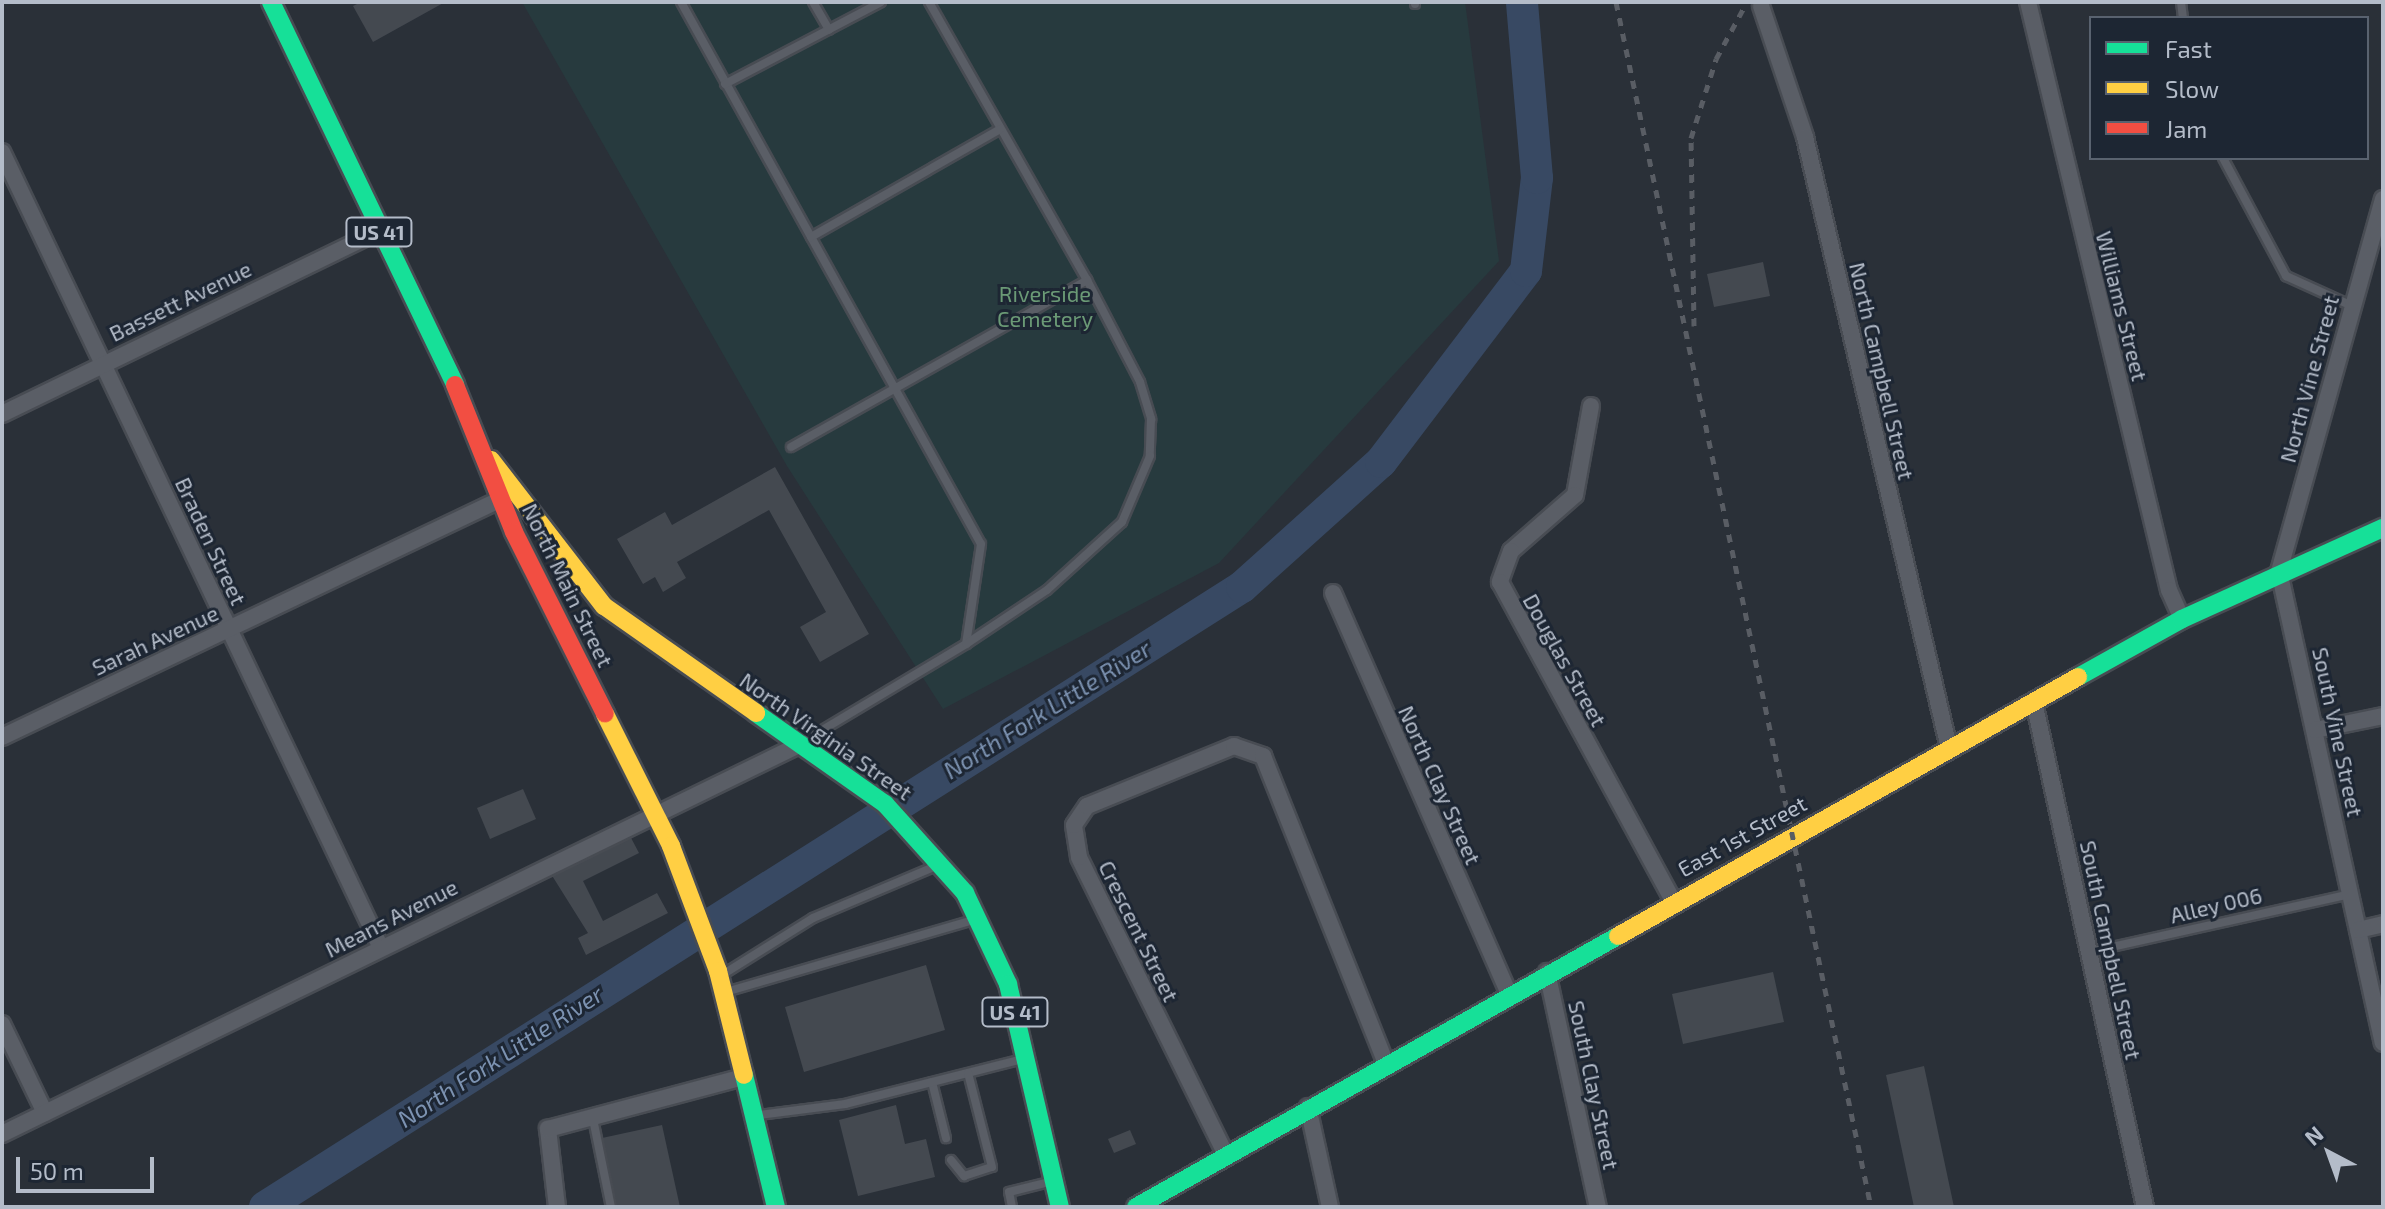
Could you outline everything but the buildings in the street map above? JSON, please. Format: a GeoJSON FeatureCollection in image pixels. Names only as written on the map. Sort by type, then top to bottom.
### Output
{"type":"FeatureCollection","features":[{"type":"Feature","properties":{"kind":"main road","name":"North Main Street"},"geometry":{"type":"LineString","coordinates":[[271,2],[491,460],[499,500],[654,810],[688,889],[721,980],[776,1207]]}},
{"type":"Feature","properties":{"kind":"main road","name":"North Virginia Street"},"geometry":{"type":"LineString","coordinates":[[491,460],[604,606],[825,760],[922,838],[942,863],[980,918],[1008,984],[1060,1207]]}},
{"type":"Feature","properties":{"kind":"main road","name":"East 1st Street"},"geometry":{"type":"LineString","coordinates":[[1136,1207],[1509,993],[2182,619],[2279,571],[2383,528]]}},
{"type":"Feature","properties":{"kind":"street","name":"Williams Street"},"geometry":{"type":"LineString","coordinates":[[2028,2],[2169,590],[2182,619]]}},
{"type":"Feature","properties":{"kind":"street","name":"North Campbell Street"},"geometry":{"type":"LineString","coordinates":[[1761,6],[1805,137],[1949,748]]}},
{"type":"Feature","properties":{"kind":"street","name":"Braden Street"},"geometry":{"type":"LineString","coordinates":[[2,152],[381,948]]}},
{"type":"Feature","properties":{"kind":"street","name":"North Vine Street"},"geometry":{"type":"LineString","coordinates":[[2279,571],[2383,199]]}},
{"type":"Feature","properties":{"kind":"street","name":"Bassett Avenue"},"geometry":{"type":"LineString","coordinates":[[2,414],[379,231]]}},
{"type":"Feature","properties":{"kind":"street","name":"Douglas Street"},"geometry":{"type":"LineString","coordinates":[[1591,406],[1575,461],[1575,495],[1511,551],[1500,582],[1673,901]]}},
{"type":"Feature","properties":{"kind":"street","name":"Sarah Avenue"},"geometry":{"type":"LineString","coordinates":[[2,737],[499,500]]}},
{"type":"Feature","properties":{"kind":"street","name":"South Vine Street"},"geometry":{"type":"LineString","coordinates":[[2279,571],[2383,1043]]}},
{"type":"Feature","properties":{"kind":"street","name":"North Clay Street"},"geometry":{"type":"LineString","coordinates":[[1333,593],[1509,993]]}},
{"type":"Feature","properties":{"kind":"street","name":"South Campbell Street"},"geometry":{"type":"LineString","coordinates":[[2034,702],[2145,1207]]}},
{"type":"Feature","properties":{"kind":"street"},"geometry":{"type":"LineString","coordinates":[[2315,730],[2383,716]]}},
{"type":"Feature","properties":{"kind":"street","name":"Means Avenue"},"geometry":{"type":"LineString","coordinates":[[2,1134],[654,810],[801,744]]}},
{"type":"Feature","properties":{"kind":"street","name":"Crescent Street"},"geometry":{"type":"LineString","coordinates":[[1226,1155],[1079,857],[1075,818],[1087,806],[1234,746],[1263,756],[1386,1063]]}},
{"type":"Feature","properties":{"kind":"street"},"geometry":{"type":"LineString","coordinates":[[2358,930],[2383,924]]}},
{"type":"Feature","properties":{"kind":"street","name":"South Clay Street"},"geometry":{"type":"LineString","coordinates":[[1547,972],[1598,1207]]}},
{"type":"Feature","properties":{"kind":"street"},"geometry":{"type":"LineString","coordinates":[[2,1024],[45,1113]]}},
{"type":"Feature","properties":{"kind":"street"},"geometry":{"type":"LineString","coordinates":[[557,1207],[548,1129],[591,1113],[743,1077]]}},
{"type":"Feature","properties":{"kind":"street"},"geometry":{"type":"LineString","coordinates":[[1308,1107],[1330,1207]]}},
{"type":"Feature","properties":{"kind":"lane"},"geometry":{"type":"LineString","coordinates":[[681,2],[981,544],[966,644]]}},
{"type":"Feature","properties":{"kind":"lane"},"geometry":{"type":"LineString","coordinates":[[813,2],[829,30]]}},
{"type":"Feature","properties":{"kind":"lane"},"geometry":{"type":"LineString","coordinates":[[725,84],[881,2]]}},
{"type":"Feature","properties":{"kind":"lane"},"geometry":{"type":"LineString","coordinates":[[801,744],[828,721],[966,644],[1047,590],[1122,522],[1150,456],[1140,382],[1087,280],[929,2]]}},
{"type":"Feature","properties":{"kind":"lane"},"geometry":{"type":"LineString","coordinates":[[811,237],[1000,129]]}},
{"type":"Feature","properties":{"kind":"lane"},"geometry":{"type":"LineString","coordinates":[[2224,160],[2286,276],[2352,306]]}},
{"type":"Feature","properties":{"kind":"lane"},"geometry":{"type":"LineString","coordinates":[[791,447],[1087,280]]}},
{"type":"Feature","properties":{"kind":"lane"},"geometry":{"type":"LineString","coordinates":[[721,980],[813,918],[942,863]]}},
{"type":"Feature","properties":{"kind":"lane","name":"Alley 006"},"geometry":{"type":"LineString","coordinates":[[2089,952],[2351,894]]}},
{"type":"Feature","properties":{"kind":"lane"},"geometry":{"type":"LineString","coordinates":[[721,980],[980,918]]}},
{"type":"Feature","properties":{"kind":"lane"},"geometry":{"type":"LineString","coordinates":[[754,1115],[845,1104],[1025,1058]]}},
{"type":"Feature","properties":{"kind":"lane"},"geometry":{"type":"LineString","coordinates":[[951,1160],[964,1176],[992,1167],[968,1073]]}},
{"type":"Feature","properties":{"kind":"lane"},"geometry":{"type":"LineString","coordinates":[[932,1082],[946,1138]]}},
{"type":"Feature","properties":{"kind":"lane"},"geometry":{"type":"LineString","coordinates":[[591,1113],[611,1207]]}},
{"type":"Feature","properties":{"kind":"lane"},"geometry":{"type":"LineString","coordinates":[[1012,1207],[1009,1192],[1054,1181]]}},
{"type":"Feature","properties":{"kind":"green space","name":"Riverside Cemetery"},"geometry":{"type":"Polygon","coordinates":[[[522,2],[1465,2],[1499,261],[1219,563],[943,709],[787,466],[522,2]]]}},
{"type":"Feature","properties":{"kind":"waterway","name":"North Fork Little River"},"geometry":{"type":"LineString","coordinates":[[265,1207],[1242,587],[1381,462],[1526,271],[1537,178],[1522,2]]}},
{"type":"Feature","properties":{"kind":"railway"},"geometry":{"type":"LineString","coordinates":[[1616,2],[1871,1207]]}},
{"type":"Feature","properties":{"kind":"railway"},"geometry":{"type":"LineString","coordinates":[[1694,326],[1691,138],[1716,59],[1747,2]]}},
{"type":"Feature","properties":{"kind":"traffic: fast"},"geometry":{"type":"LineString","coordinates":[[271,2],[455,385]]}},
{"type":"Feature","properties":{"kind":"traffic: fast"},"geometry":{"type":"LineString","coordinates":[[2078,677],[2182,619],[2383,528]]}},
{"type":"Feature","properties":{"kind":"traffic: fast"},"geometry":{"type":"LineString","coordinates":[[756,713],[885,804],[965,893],[1008,984],[1060,1207]]}},
{"type":"Feature","properties":{"kind":"traffic: fast"},"geometry":{"type":"LineString","coordinates":[[1136,1207],[1618,936]]}},
{"type":"Feature","properties":{"kind":"traffic: fast"},"geometry":{"type":"LineString","coordinates":[[744,1075],[776,1207]]}},
{"type":"Feature","properties":{"kind":"traffic: slow"},"geometry":{"type":"LineString","coordinates":[[491,460],[604,606],[756,713]]}},
{"type":"Feature","properties":{"kind":"traffic: slow"},"geometry":{"type":"LineString","coordinates":[[1618,936],[2078,677]]}},
{"type":"Feature","properties":{"kind":"traffic: slow"},"geometry":{"type":"LineString","coordinates":[[605,714],[671,846],[718,971],[744,1075]]}},
{"type":"Feature","properties":{"kind":"traffic: jam"},"geometry":{"type":"LineString","coordinates":[[455,385],[514,532],[605,714]]}}]}
